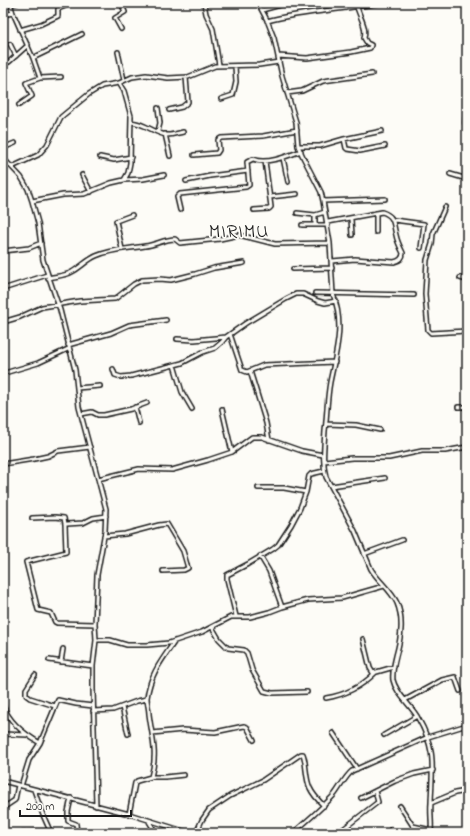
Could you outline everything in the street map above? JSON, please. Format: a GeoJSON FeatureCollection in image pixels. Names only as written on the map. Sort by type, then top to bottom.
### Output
{"type":"FeatureCollection","features":[{"type":"Feature","properties":{"kind":"street"},"geometry":{"type":"LineString","coordinates":[[17,3],[10,4],[20,30],[34,58],[40,78]]}},
{"type":"Feature","properties":{"kind":"street"},"geometry":{"type":"LineString","coordinates":[[20,30],[41,24],[58,16],[58,9],[74,3]]}},
{"type":"Feature","properties":{"kind":"street"},"geometry":{"type":"LineString","coordinates":[[121,3],[124,12],[115,18],[121,29]]}},
{"type":"Feature","properties":{"kind":"street"},"geometry":{"type":"LineString","coordinates":[[204,3],[206,14],[213,29],[219,65]]}},
{"type":"Feature","properties":{"kind":"street"},"geometry":{"type":"LineString","coordinates":[[258,3],[274,38],[297,130],[298,146],[321,192],[328,224],[332,261],[333,294],[336,301],[340,330],[327,399],[323,455],[324,471],[355,531],[374,575],[396,601],[402,621],[393,680],[405,700],[418,716],[432,749],[433,770],[431,831],[413,826],[400,806]]}},
{"type":"Feature","properties":{"kind":"street"},"geometry":{"type":"LineString","coordinates":[[262,10],[288,3]]}},
{"type":"Feature","properties":{"kind":"street"},"geometry":{"type":"LineString","coordinates":[[267,21],[303,12],[357,7],[379,3]]}},
{"type":"Feature","properties":{"kind":"street"},"geometry":{"type":"LineString","coordinates":[[278,56],[307,58],[370,48],[371,45],[364,38],[364,23],[359,15],[357,7]]}},
{"type":"Feature","properties":{"kind":"street"},"geometry":{"type":"LineString","coordinates":[[3,15],[13,13]]}},
{"type":"Feature","properties":{"kind":"street"},"geometry":{"type":"LineString","coordinates":[[34,58],[82,34]]}},
{"type":"Feature","properties":{"kind":"street"},"geometry":{"type":"LineString","coordinates":[[10,44],[16,56]]}},
{"type":"Feature","properties":{"kind":"street"},"geometry":{"type":"LineString","coordinates":[[10,62],[28,45]]}},
{"type":"Feature","properties":{"kind":"street"},"geometry":{"type":"LineString","coordinates":[[118,52],[124,80]]}},
{"type":"Feature","properties":{"kind":"street"},"geometry":{"type":"LineString","coordinates":[[12,167],[33,158],[43,150],[61,117],[96,89],[102,86],[119,83],[124,80],[146,75],[168,78],[186,77],[199,73],[209,67],[219,65],[259,65],[279,62]]}},
{"type":"Feature","properties":{"kind":"street"},"geometry":{"type":"LineString","coordinates":[[221,99],[233,95],[236,82],[235,66]]}},
{"type":"Feature","properties":{"kind":"street"},"geometry":{"type":"LineString","coordinates":[[287,93],[302,91],[323,81],[372,74]]}},
{"type":"Feature","properties":{"kind":"street"},"geometry":{"type":"LineString","coordinates":[[19,105],[32,96],[26,83],[40,78],[60,77]]}},
{"type":"Feature","properties":{"kind":"street"},"geometry":{"type":"LineString","coordinates":[[169,110],[182,107],[188,102],[186,77]]}},
{"type":"Feature","properties":{"kind":"street"},"geometry":{"type":"LineString","coordinates":[[119,83],[126,98],[131,116],[130,157],[128,173],[124,180]]}},
{"type":"Feature","properties":{"kind":"street"},"geometry":{"type":"LineString","coordinates":[[158,108],[160,123],[158,131]]}},
{"type":"Feature","properties":{"kind":"street"},"geometry":{"type":"LineString","coordinates":[[467,110],[465,122],[467,126]]}},
{"type":"Feature","properties":{"kind":"street"},"geometry":{"type":"LineString","coordinates":[[131,122],[139,123],[165,134],[172,135],[183,132]]}},
{"type":"Feature","properties":{"kind":"street"},"geometry":{"type":"LineString","coordinates":[[194,155],[217,152],[219,150],[218,140],[221,138],[263,136],[297,130]]}},
{"type":"Feature","properties":{"kind":"street"},"geometry":{"type":"LineString","coordinates":[[298,146],[320,146],[382,131]]}},
{"type":"Feature","properties":{"kind":"street"},"geometry":{"type":"LineString","coordinates":[[165,134],[170,156]]}},
{"type":"Feature","properties":{"kind":"street"},"geometry":{"type":"LineString","coordinates":[[344,139],[347,149],[360,151],[386,146]]}},
{"type":"Feature","properties":{"kind":"street"},"geometry":{"type":"LineString","coordinates":[[3,148],[15,143]]}},
{"type":"Feature","properties":{"kind":"street"},"geometry":{"type":"LineString","coordinates":[[180,210],[177,197],[180,194],[246,187],[249,185],[247,162],[253,159],[265,161],[283,158],[301,151]]}},
{"type":"Feature","properties":{"kind":"street"},"geometry":{"type":"LineString","coordinates":[[100,157],[114,160],[130,157]]}},
{"type":"Feature","properties":{"kind":"street"},"geometry":{"type":"LineString","coordinates":[[3,158],[21,177],[28,189],[32,201],[38,223],[43,260],[58,304],[75,370],[78,407],[106,509],[104,536],[97,575],[95,624],[96,640],[93,666],[96,806]]}},
{"type":"Feature","properties":{"kind":"street"},"geometry":{"type":"LineString","coordinates":[[283,158],[288,182]]}},
{"type":"Feature","properties":{"kind":"street"},"geometry":{"type":"LineString","coordinates":[[254,210],[270,209],[270,197],[265,161]]}},
{"type":"Feature","properties":{"kind":"street"},"geometry":{"type":"LineString","coordinates":[[186,181],[248,171]]}},
{"type":"Feature","properties":{"kind":"street"},"geometry":{"type":"LineString","coordinates":[[450,174],[467,179]]}},
{"type":"Feature","properties":{"kind":"street"},"geometry":{"type":"LineString","coordinates":[[82,175],[91,192]]}},
{"type":"Feature","properties":{"kind":"street"},"geometry":{"type":"LineString","coordinates":[[32,201],[62,195],[84,194],[111,183],[164,175]]}},
{"type":"Feature","properties":{"kind":"street"},"geometry":{"type":"LineString","coordinates":[[270,197],[297,194]]}},
{"type":"Feature","properties":{"kind":"street"},"geometry":{"type":"LineString","coordinates":[[323,201],[386,199]]}},
{"type":"Feature","properties":{"kind":"street"},"geometry":{"type":"LineString","coordinates":[[445,207],[433,234],[432,244],[427,260],[425,294],[428,330],[431,333],[467,331]]}},
{"type":"Feature","properties":{"kind":"street"},"geometry":{"type":"LineString","coordinates":[[296,212],[315,215],[325,212]]}},
{"type":"Feature","properties":{"kind":"street"},"geometry":{"type":"LineString","coordinates":[[302,225],[328,224],[382,212],[387,213],[394,220],[396,235],[403,253],[403,256],[398,261],[356,259],[332,261]]}},
{"type":"Feature","properties":{"kind":"street"},"geometry":{"type":"LineString","coordinates":[[376,213],[376,232]]}},
{"type":"Feature","properties":{"kind":"street"},"geometry":{"type":"LineString","coordinates":[[122,249],[116,220],[132,215]]}},
{"type":"Feature","properties":{"kind":"street"},"geometry":{"type":"LineString","coordinates":[[315,215],[315,225]]}},
{"type":"Feature","properties":{"kind":"street"},"geometry":{"type":"LineString","coordinates":[[351,219],[352,234]]}},
{"type":"Feature","properties":{"kind":"street"},"geometry":{"type":"LineString","coordinates":[[467,219],[467,226]]}},
{"type":"Feature","properties":{"kind":"street"},"geometry":{"type":"LineString","coordinates":[[394,220],[424,224],[421,248]]}},
{"type":"Feature","properties":{"kind":"street"},"geometry":{"type":"LineString","coordinates":[[3,289],[48,277],[65,275],[98,255],[174,239],[180,243],[220,239],[239,235],[275,244],[330,243]]}},
{"type":"Feature","properties":{"kind":"street"},"geometry":{"type":"LineString","coordinates":[[3,251],[29,248],[40,243]]}},
{"type":"Feature","properties":{"kind":"street"},"geometry":{"type":"LineString","coordinates":[[3,322],[20,317],[42,307],[80,301],[115,299],[134,284],[142,280],[171,280],[214,268],[244,263]]}},
{"type":"Feature","properties":{"kind":"street"},"geometry":{"type":"LineString","coordinates":[[293,269],[332,268]]}},
{"type":"Feature","properties":{"kind":"street"},"geometry":{"type":"LineString","coordinates":[[460,278],[467,280]]}},
{"type":"Feature","properties":{"kind":"street"},"geometry":{"type":"LineString","coordinates":[[315,293],[414,295]]}},
{"type":"Feature","properties":{"kind":"street"},"geometry":{"type":"LineString","coordinates":[[113,369],[115,375],[121,377],[131,376],[182,363],[203,352],[215,348],[230,334],[296,294],[303,294],[324,303],[336,301]]}},
{"type":"Feature","properties":{"kind":"street"},"geometry":{"type":"LineString","coordinates":[[8,372],[38,363],[68,347],[112,333],[129,325],[166,320]]}},
{"type":"Feature","properties":{"kind":"street"},"geometry":{"type":"LineString","coordinates":[[230,334],[242,370],[247,372],[264,365],[335,362]]}},
{"type":"Feature","properties":{"kind":"street"},"geometry":{"type":"LineString","coordinates":[[177,339],[194,340],[226,337]]}},
{"type":"Feature","properties":{"kind":"street"},"geometry":{"type":"LineString","coordinates":[[174,365],[182,392],[192,409]]}},
{"type":"Feature","properties":{"kind":"street"},"geometry":{"type":"LineString","coordinates":[[250,371],[266,423],[269,440]]}},
{"type":"Feature","properties":{"kind":"street"},"geometry":{"type":"LineString","coordinates":[[77,388],[100,386]]}},
{"type":"Feature","properties":{"kind":"street"},"geometry":{"type":"LineString","coordinates":[[81,414],[92,412],[98,415],[104,415],[147,404]]}},
{"type":"Feature","properties":{"kind":"street"},"geometry":{"type":"LineString","coordinates":[[458,407],[467,407]]}},
{"type":"Feature","properties":{"kind":"street"},"geometry":{"type":"LineString","coordinates":[[135,408],[139,423]]}},
{"type":"Feature","properties":{"kind":"street"},"geometry":{"type":"LineString","coordinates":[[222,409],[232,452]]}},
{"type":"Feature","properties":{"kind":"street"},"geometry":{"type":"LineString","coordinates":[[326,424],[356,425],[380,430]]}},
{"type":"Feature","properties":{"kind":"street"},"geometry":{"type":"LineString","coordinates":[[98,479],[139,469],[172,470],[220,457],[232,452],[252,437],[262,437],[302,451],[323,455]]}},
{"type":"Feature","properties":{"kind":"street"},"geometry":{"type":"LineString","coordinates":[[3,464],[48,456],[58,451],[90,447]]}},
{"type":"Feature","properties":{"kind":"street"},"geometry":{"type":"LineString","coordinates":[[324,461],[352,458],[389,458],[422,451],[445,451],[467,447]]}},
{"type":"Feature","properties":{"kind":"street"},"geometry":{"type":"LineString","coordinates":[[236,616],[226,576],[276,547],[291,525],[306,492],[309,476],[311,474],[324,471]]}},
{"type":"Feature","properties":{"kind":"street"},"geometry":{"type":"LineString","coordinates":[[331,486],[385,478]]}},
{"type":"Feature","properties":{"kind":"street"},"geometry":{"type":"LineString","coordinates":[[258,488],[284,488],[306,492]]}},
{"type":"Feature","properties":{"kind":"street"},"geometry":{"type":"LineString","coordinates":[[32,518],[55,516],[64,518],[65,524],[66,552],[26,562],[38,610],[50,613],[57,623],[95,624]]}},
{"type":"Feature","properties":{"kind":"street"},"geometry":{"type":"LineString","coordinates":[[65,524],[83,523],[93,518],[106,516]]}},
{"type":"Feature","properties":{"kind":"street"},"geometry":{"type":"LineString","coordinates":[[104,536],[126,534],[167,524],[183,551],[188,568],[184,570],[163,571]]}},
{"type":"Feature","properties":{"kind":"street"},"geometry":{"type":"LineString","coordinates":[[364,554],[402,540]]}},
{"type":"Feature","properties":{"kind":"street"},"geometry":{"type":"LineString","coordinates":[[260,556],[269,571],[282,607]]}},
{"type":"Feature","properties":{"kind":"street"},"geometry":{"type":"LineString","coordinates":[[96,640],[113,641],[127,645],[147,645],[175,641],[202,632],[231,617],[250,617],[308,600],[342,598],[384,586]]}},
{"type":"Feature","properties":{"kind":"street"},"geometry":{"type":"LineString","coordinates":[[212,627],[219,639],[228,648],[244,650],[247,653],[252,670],[264,691],[272,693],[307,692]]}},
{"type":"Feature","properties":{"kind":"street"},"geometry":{"type":"LineString","coordinates":[[363,639],[370,668],[373,673],[375,673]]}},
{"type":"Feature","properties":{"kind":"street"},"geometry":{"type":"LineString","coordinates":[[151,778],[155,752],[147,699],[154,673],[175,641]]}},
{"type":"Feature","properties":{"kind":"street"},"geometry":{"type":"LineString","coordinates":[[61,662],[63,649]]}},
{"type":"Feature","properties":{"kind":"street"},"geometry":{"type":"LineString","coordinates":[[49,660],[93,666]]}},
{"type":"Feature","properties":{"kind":"street"},"geometry":{"type":"LineString","coordinates":[[326,698],[334,697],[358,688],[375,673],[394,667]]}},
{"type":"Feature","properties":{"kind":"street"},"geometry":{"type":"LineString","coordinates":[[35,675],[26,689],[26,695],[30,698],[55,706]]}},
{"type":"Feature","properties":{"kind":"street"},"geometry":{"type":"LineString","coordinates":[[405,700],[442,680],[455,677],[460,691]]}},
{"type":"Feature","properties":{"kind":"street"},"geometry":{"type":"LineString","coordinates":[[3,808],[14,800],[30,760],[40,743],[58,700],[61,699],[76,704],[93,706]]}},
{"type":"Feature","properties":{"kind":"street"},"geometry":{"type":"LineString","coordinates":[[93,711],[113,710],[147,699]]}},
{"type":"Feature","properties":{"kind":"street"},"geometry":{"type":"LineString","coordinates":[[3,705],[8,716],[27,735],[40,743]]}},
{"type":"Feature","properties":{"kind":"street"},"geometry":{"type":"LineString","coordinates":[[122,707],[128,734]]}},
{"type":"Feature","properties":{"kind":"street"},"geometry":{"type":"LineString","coordinates":[[3,715],[8,716]]}},
{"type":"Feature","properties":{"kind":"street"},"geometry":{"type":"LineString","coordinates":[[384,735],[418,716]]}},
{"type":"Feature","properties":{"kind":"street"},"geometry":{"type":"LineString","coordinates":[[293,833],[324,806],[348,774],[428,737],[467,724]]}},
{"type":"Feature","properties":{"kind":"street"},"geometry":{"type":"LineString","coordinates":[[152,733],[183,730],[216,732],[244,726],[247,727],[254,740]]}},
{"type":"Feature","properties":{"kind":"street"},"geometry":{"type":"LineString","coordinates":[[333,733],[357,769]]}},
{"type":"Feature","properties":{"kind":"street"},"geometry":{"type":"LineString","coordinates":[[3,734],[27,735]]}},
{"type":"Feature","properties":{"kind":"street"},"geometry":{"type":"LineString","coordinates":[[196,833],[209,810],[230,796],[263,780],[301,754],[303,754],[305,760],[310,788],[317,799],[324,806]]}},
{"type":"Feature","properties":{"kind":"street"},"geometry":{"type":"LineString","coordinates":[[361,798],[414,774],[433,770]]}},
{"type":"Feature","properties":{"kind":"street"},"geometry":{"type":"LineString","coordinates":[[128,814],[135,783],[151,778],[165,778],[184,775]]}},
{"type":"Feature","properties":{"kind":"street"},"geometry":{"type":"LineString","coordinates":[[3,781],[34,790],[71,798],[190,833]]}},
{"type":"Feature","properties":{"kind":"street"},"geometry":{"type":"LineString","coordinates":[[22,833],[51,832],[34,790]]}},
{"type":"Feature","properties":{"kind":"street"},"geometry":{"type":"LineString","coordinates":[[338,833],[378,802],[375,791]]}},
{"type":"Feature","properties":{"kind":"street"},"geometry":{"type":"LineString","coordinates":[[431,803],[455,793],[467,792]]}},
{"type":"Feature","properties":{"kind":"street"},"geometry":{"type":"LineString","coordinates":[[71,798],[68,821],[76,824],[77,833]]}},
{"type":"Feature","properties":{"kind":"street"},"geometry":{"type":"LineString","coordinates":[[148,820],[156,833]]}},
{"type":"Feature","properties":{"kind":"street"},"geometry":{"type":"LineString","coordinates":[[391,829],[395,833]]}},
{"type":"Feature","properties":{"kind":"district","name":"MIRIMU"},"geometry":{"type":"Point","coordinates":[239,230]}}]}
